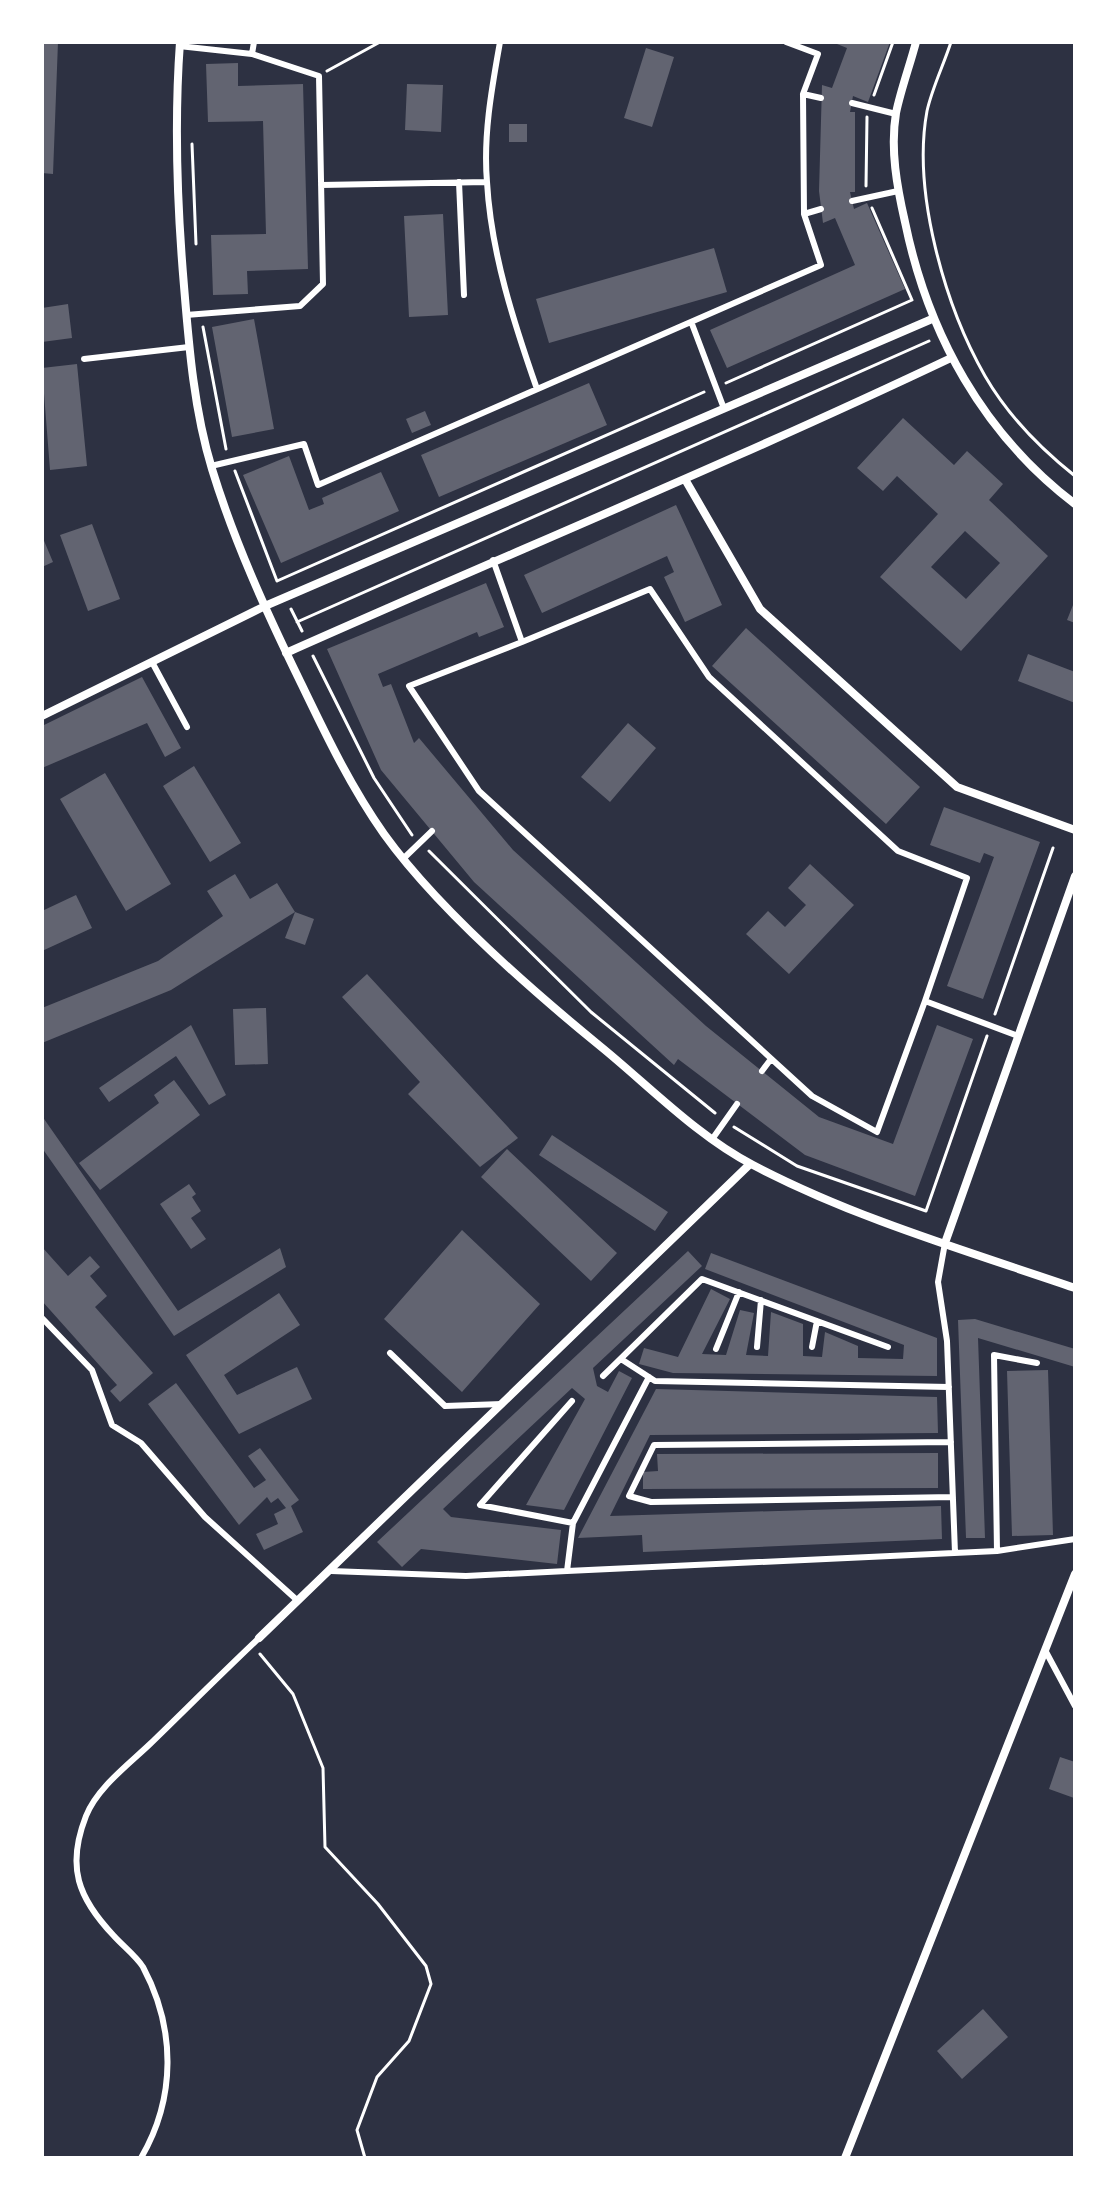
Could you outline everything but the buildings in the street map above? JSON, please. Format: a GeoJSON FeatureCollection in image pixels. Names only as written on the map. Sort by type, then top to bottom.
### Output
{"type":"FeatureCollection","features":[{"type":"Feature","properties":{"kind":"street"},"geometry":{"type":"LineString","coordinates":[[916,42],[896,114],[898,191],[911,253],[932,319],[951,358],[984,411],[1028,465],[1075,504]]}},
{"type":"Feature","properties":{"kind":"street"},"geometry":{"type":"LineString","coordinates":[[179,44],[177,198],[189,347],[211,466],[234,536],[286,653],[331,745],[384,833],[476,935],[560,1013],[713,1138],[750,1164],[843,1205],[1075,1288]]}},
{"type":"Feature","properties":{"kind":"street"},"geometry":{"type":"LineString","coordinates":[[42,716],[265,606],[723,406],[932,319]]}},
{"type":"Feature","properties":{"kind":"street"},"geometry":{"type":"LineString","coordinates":[[286,653],[493,560],[686,481],[951,358]]}},
{"type":"Feature","properties":{"kind":"street"},"geometry":{"type":"LineString","coordinates":[[686,481],[760,609],[957,787],[1075,830]]}},
{"type":"Feature","properties":{"kind":"street"},"geometry":{"type":"LineString","coordinates":[[945,1243],[1075,876]]}},
{"type":"Feature","properties":{"kind":"street"},"geometry":{"type":"LineString","coordinates":[[259,1638],[750,1164]]}},
{"type":"Feature","properties":{"kind":"street"},"geometry":{"type":"LineString","coordinates":[[845,2158],[1075,1574]]}},
{"type":"Feature","properties":{"kind":"lane"},"geometry":{"type":"LineString","coordinates":[[252,54],[254,42]]}},
{"type":"Feature","properties":{"kind":"lane"},"geometry":{"type":"LineString","coordinates":[[500,42],[490,100],[487,182],[509,311],[537,389]]}},
{"type":"Feature","properties":{"kind":"lane"},"geometry":{"type":"LineString","coordinates":[[211,466],[304,444],[318,485],[821,265],[804,214],[803,94],[818,54],[786,42]]}},
{"type":"Feature","properties":{"kind":"lane"},"geometry":{"type":"LineString","coordinates":[[179,44],[252,54],[319,76],[323,284],[300,306],[186,315]]}},
{"type":"Feature","properties":{"kind":"lane"},"geometry":{"type":"LineString","coordinates":[[803,94],[821,98]]}},
{"type":"Feature","properties":{"kind":"lane"},"geometry":{"type":"LineString","coordinates":[[852,103],[896,114]]}},
{"type":"Feature","properties":{"kind":"lane"},"geometry":{"type":"LineString","coordinates":[[459,182],[464,295]]}},
{"type":"Feature","properties":{"kind":"lane"},"geometry":{"type":"LineString","coordinates":[[321,185],[487,182]]}},
{"type":"Feature","properties":{"kind":"lane"},"geometry":{"type":"LineString","coordinates":[[852,201],[898,191]]}},
{"type":"Feature","properties":{"kind":"lane"},"geometry":{"type":"LineString","coordinates":[[804,214],[821,209]]}},
{"type":"Feature","properties":{"kind":"lane"},"geometry":{"type":"LineString","coordinates":[[692,324],[723,406]]}},
{"type":"Feature","properties":{"kind":"lane"},"geometry":{"type":"LineString","coordinates":[[84,359],[189,347]]}},
{"type":"Feature","properties":{"kind":"lane"},"geometry":{"type":"LineString","coordinates":[[493,560],[522,642]]}},
{"type":"Feature","properties":{"kind":"lane"},"geometry":{"type":"LineString","coordinates":[[650,589],[709,677],[898,851],[967,878],[877,1132],[812,1096],[479,791],[409,686],[650,589]]}},
{"type":"Feature","properties":{"kind":"lane"},"geometry":{"type":"LineString","coordinates":[[152,662],[187,727]]}},
{"type":"Feature","properties":{"kind":"lane"},"geometry":{"type":"LineString","coordinates":[[470,798],[479,791]]}},
{"type":"Feature","properties":{"kind":"lane"},"geometry":{"type":"LineString","coordinates":[[404,858],[432,831]]}},
{"type":"Feature","properties":{"kind":"lane"},"geometry":{"type":"LineString","coordinates":[[925,1001],[1018,1036]]}},
{"type":"Feature","properties":{"kind":"lane"},"geometry":{"type":"LineString","coordinates":[[762,1071],[771,1059]]}},
{"type":"Feature","properties":{"kind":"lane"},"geometry":{"type":"LineString","coordinates":[[713,1138],[737,1104]]}},
{"type":"Feature","properties":{"kind":"lane"},"geometry":{"type":"LineString","coordinates":[[945,1243],[938,1282],[949,1387],[955,1553]]}},
{"type":"Feature","properties":{"kind":"lane"},"geometry":{"type":"LineString","coordinates":[[603,1376],[702,1279],[888,1347]]}},
{"type":"Feature","properties":{"kind":"lane"},"geometry":{"type":"LineString","coordinates":[[716,1349],[739,1292]]}},
{"type":"Feature","properties":{"kind":"lane"},"geometry":{"type":"LineString","coordinates":[[757,1347],[761,1300]]}},
{"type":"Feature","properties":{"kind":"lane"},"geometry":{"type":"LineString","coordinates":[[42,1318],[92,1370],[112,1425],[141,1443],[205,1517],[298,1601]]}},
{"type":"Feature","properties":{"kind":"lane"},"geometry":{"type":"LineString","coordinates":[[812,1347],[817,1321]]}},
{"type":"Feature","properties":{"kind":"lane"},"geometry":{"type":"LineString","coordinates":[[390,1353],[445,1406],[502,1404]]}},
{"type":"Feature","properties":{"kind":"lane"},"geometry":{"type":"LineString","coordinates":[[997,1551],[994,1355],[1037,1363]]}},
{"type":"Feature","properties":{"kind":"lane"},"geometry":{"type":"LineString","coordinates":[[621,1359],[655,1381],[949,1387]]}},
{"type":"Feature","properties":{"kind":"lane"},"geometry":{"type":"LineString","coordinates":[[567,1571],[573,1523],[649,1377]]}},
{"type":"Feature","properties":{"kind":"lane"},"geometry":{"type":"LineString","coordinates":[[572,1401],[480,1505],[573,1523]]}},
{"type":"Feature","properties":{"kind":"lane"},"geometry":{"type":"LineString","coordinates":[[951,1442],[654,1445],[629,1496],[651,1502],[953,1497]]}},
{"type":"Feature","properties":{"kind":"lane"},"geometry":{"type":"LineString","coordinates":[[331,1571],[466,1576],[997,1551],[1075,1539]]}},
{"type":"Feature","properties":{"kind":"lane"},"geometry":{"type":"LineString","coordinates":[[141,2158],[157,2132],[167,2097],[169,2064],[161,2015],[142,1965],[91,1911],[73,1862],[86,1814],[110,1782],[259,1638]]}},
{"type":"Feature","properties":{"kind":"lane"},"geometry":{"type":"LineString","coordinates":[[1045,1650],[1075,1706]]}},
{"type":"Feature","properties":{"kind":"path"},"geometry":{"type":"LineString","coordinates":[[319,76],[380,42]]}},
{"type":"Feature","properties":{"kind":"path"},"geometry":{"type":"LineString","coordinates":[[200,314],[231,461],[277,581],[912,300],[868,197],[869,108],[893,42]]}},
{"type":"Feature","properties":{"kind":"path"},"geometry":{"type":"LineString","coordinates":[[951,42],[927,110],[924,148],[927,197],[944,274],[965,337],[986,378],[1019,422],[1075,476]]}},
{"type":"Feature","properties":{"kind":"path"},"geometry":{"type":"LineString","coordinates":[[192,142],[196,251]]}},
{"type":"Feature","properties":{"kind":"path"},"geometry":{"type":"LineString","coordinates":[[297,622],[929,341]]}},
{"type":"Feature","properties":{"kind":"path"},"geometry":{"type":"LineString","coordinates":[[251,1646],[293,1694],[311,1735],[323,1768],[325,1847],[378,1904],[426,1966],[431,1984],[409,2041],[377,2077],[357,2130],[365,2158]]}}]}
